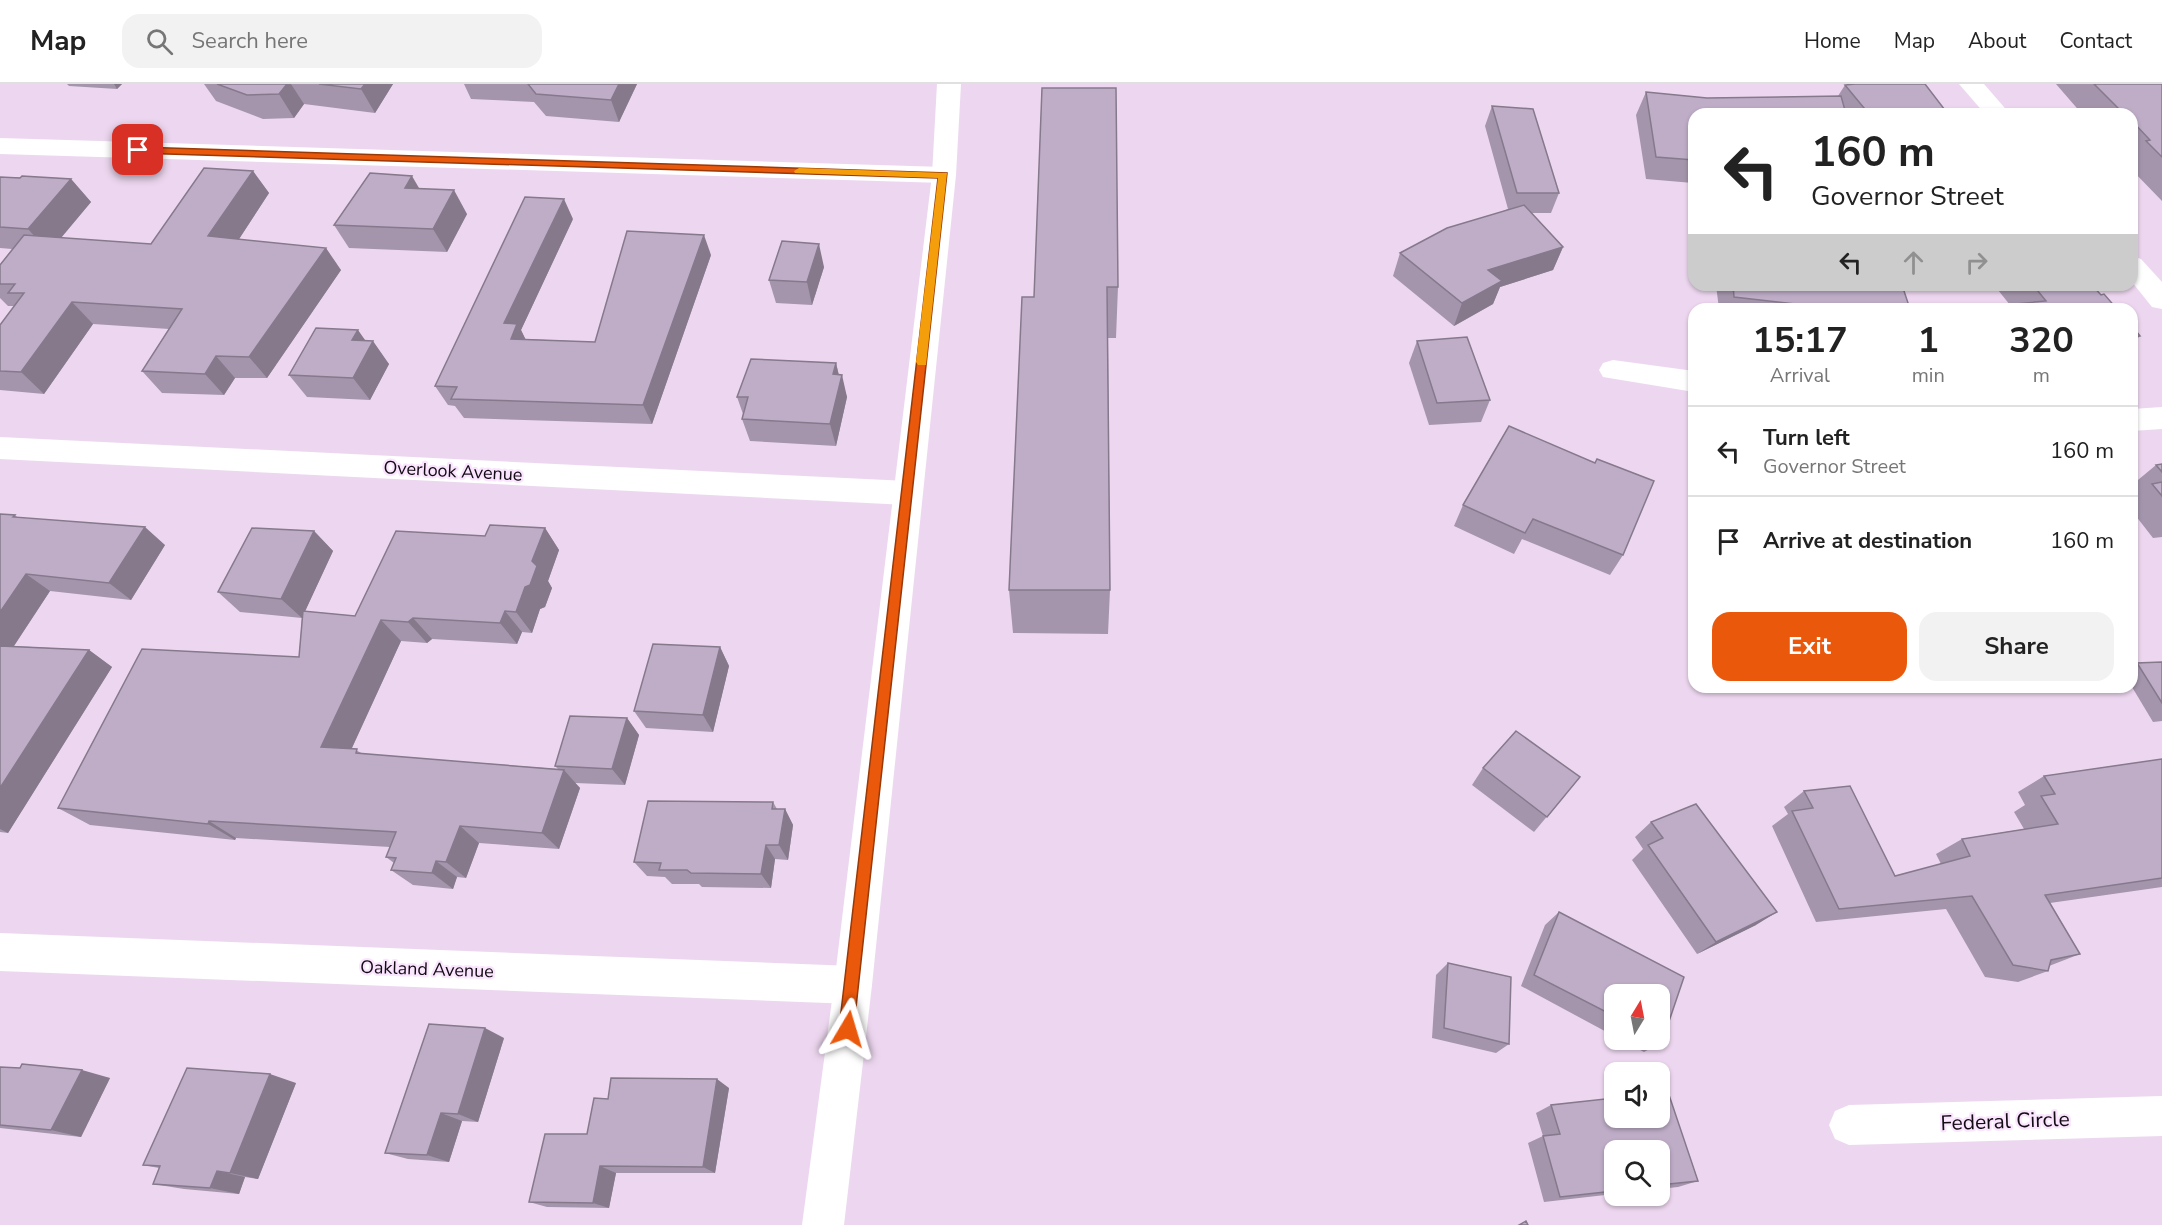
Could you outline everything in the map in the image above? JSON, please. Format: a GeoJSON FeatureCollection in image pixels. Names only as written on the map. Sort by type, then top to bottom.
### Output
{"type":"FeatureCollection","features":[{"type":"Feature","properties":{"kind":"street"},"geometry":{"type":"LineString","coordinates":[[823,1225],[853,985],[944,175],[949,84]]}},
{"type":"Feature","properties":{"kind":"street"},"geometry":{"type":"LineString","coordinates":[[1971,84],[1993,108]]}},
{"type":"Feature","properties":{"kind":"street"},"geometry":{"type":"LineString","coordinates":[[0,146],[944,175]]}},
{"type":"Feature","properties":{"kind":"street"},"geometry":{"type":"LineString","coordinates":[[2138,272],[2162,300]]}},
{"type":"Feature","properties":{"kind":"street"},"geometry":{"type":"LineString","coordinates":[[1613,370],[1688,381]]}},
{"type":"Feature","properties":{"kind":"street"},"geometry":{"type":"LineString","coordinates":[[2138,420],[2162,418]]}},
{"type":"Feature","properties":{"kind":"street","name":"Overlook Avenue"},"geometry":{"type":"LineString","coordinates":[[0,448],[907,493]]}},
{"type":"Feature","properties":{"kind":"street","name":"Oakland Avenue"},"geometry":{"type":"LineString","coordinates":[[0,952],[853,985]]}},
{"type":"Feature","properties":{"kind":"street","name":"Federal Circle"},"geometry":{"type":"LineString","coordinates":[[1849,1125],[2162,1116]]}},
{"type":"Feature","properties":{"kind":"building"},"geometry":{"type":"Polygon","coordinates":[[[217,84],[287,84],[279,94],[247,95],[217,84]]]}},
{"type":"Feature","properties":{"kind":"building"},"geometry":{"type":"Polygon","coordinates":[[[319,84],[365,84],[361,89],[319,84]]]}},
{"type":"Feature","properties":{"kind":"building"},"geometry":{"type":"Polygon","coordinates":[[[528,84],[619,84],[611,100],[536,94],[528,84]]]}},
{"type":"Feature","properties":{"kind":"building"},"geometry":{"type":"Polygon","coordinates":[[[1925,84],[1943,108],[1864,108],[1845,85],[1925,84]]]}},
{"type":"Feature","properties":{"kind":"building"},"geometry":{"type":"Polygon","coordinates":[[[2094,84],[2162,84],[2162,157],[2146,141],[2150,140],[2138,127],[2138,108],[2118,108],[2094,84]]]}},
{"type":"Feature","properties":{"kind":"building"},"geometry":{"type":"Polygon","coordinates":[[[1042,88],[1116,88],[1118,287],[1107,287],[1110,590],[1009,590],[1022,297],[1034,297],[1042,88]]]}},
{"type":"Feature","properties":{"kind":"building"},"geometry":{"type":"Polygon","coordinates":[[[1646,92],[1707,98],[1841,96],[1844,108],[1688,108],[1688,160],[1656,157],[1646,92]]]}},
{"type":"Feature","properties":{"kind":"building"},"geometry":{"type":"Polygon","coordinates":[[[1492,106],[1533,109],[1559,193],[1517,193],[1492,106]]]}},
{"type":"Feature","properties":{"kind":"building"},"geometry":{"type":"Polygon","coordinates":[[[204,168],[253,171],[208,236],[326,248],[249,357],[216,356],[205,374],[142,371],[182,309],[72,302],[21,372],[0,371],[0,325],[24,293],[8,293],[15,284],[0,284],[0,265],[24,235],[151,244],[204,168]]]}},
{"type":"Feature","properties":{"kind":"building"},"geometry":{"type":"Polygon","coordinates":[[[370,173],[412,176],[405,188],[454,190],[433,229],[334,225],[370,173]]]}},
{"type":"Feature","properties":{"kind":"building"},"geometry":{"type":"Polygon","coordinates":[[[22,176],[71,179],[28,229],[0,227],[0,177],[20,178],[22,176]]]}},
{"type":"Feature","properties":{"kind":"building"},"geometry":{"type":"Polygon","coordinates":[[[525,197],[564,199],[504,323],[517,324],[511,339],[595,342],[627,231],[704,235],[643,405],[451,399],[457,387],[435,386],[525,197]]]}},
{"type":"Feature","properties":{"kind":"building"},"geometry":{"type":"Polygon","coordinates":[[[1524,205],[1563,247],[1488,270],[1502,281],[1462,303],[1400,253],[1447,228],[1524,205]]]}},
{"type":"Feature","properties":{"kind":"building"},"geometry":{"type":"Polygon","coordinates":[[[782,241],[819,244],[807,282],[769,280],[782,241]]]}},
{"type":"Feature","properties":{"kind":"building"},"geometry":{"type":"Polygon","coordinates":[[[1734,291],[1904,291],[1908,303],[1786,303],[1734,297],[1734,291]]]}},
{"type":"Feature","properties":{"kind":"building"},"geometry":{"type":"Polygon","coordinates":[[[2038,291],[2097,291],[2101,295],[2104,294],[2112,303],[2026,303],[2046,301],[2038,291]]]}},
{"type":"Feature","properties":{"kind":"building"},"geometry":{"type":"Polygon","coordinates":[[[316,328],[358,330],[352,340],[373,341],[353,378],[289,375],[316,328]]]}},
{"type":"Feature","properties":{"kind":"building"},"geometry":{"type":"Polygon","coordinates":[[[1467,337],[1490,400],[1437,403],[1417,341],[1467,337]]]}},
{"type":"Feature","properties":{"kind":"building"},"geometry":{"type":"Polygon","coordinates":[[[751,359],[836,363],[833,374],[842,375],[830,424],[742,419],[748,397],[737,397],[751,359]]]}},
{"type":"Feature","properties":{"kind":"building"},"geometry":{"type":"Polygon","coordinates":[[[1509,426],[1595,463],[1597,459],[1654,481],[1623,555],[1533,519],[1525,533],[1463,505],[1509,426]]]}},
{"type":"Feature","properties":{"kind":"building"},"geometry":{"type":"Polygon","coordinates":[[[2162,464],[2162,472],[2156,465],[2162,464]]]}},
{"type":"Feature","properties":{"kind":"building"},"geometry":{"type":"Polygon","coordinates":[[[2162,482],[2162,496],[2152,484],[2162,482]]]}},
{"type":"Feature","properties":{"kind":"building"},"geometry":{"type":"Polygon","coordinates":[[[0,514],[15,515],[13,517],[145,527],[109,583],[26,574],[0,612],[0,514]]]}},
{"type":"Feature","properties":{"kind":"building"},"geometry":{"type":"Polygon","coordinates":[[[490,525],[545,528],[532,561],[537,566],[530,585],[525,587],[516,612],[505,611],[500,623],[413,618],[408,622],[381,620],[321,747],[357,749],[356,753],[564,770],[542,833],[460,826],[446,862],[436,861],[432,873],[391,870],[396,858],[386,857],[396,832],[209,821],[208,824],[58,808],[142,649],[299,657],[303,611],[355,616],[396,531],[485,536],[490,525]]]}},
{"type":"Feature","properties":{"kind":"building"},"geometry":{"type":"Polygon","coordinates":[[[252,528],[314,531],[281,599],[218,592],[252,528]]]}},
{"type":"Feature","properties":{"kind":"building"},"geometry":{"type":"Polygon","coordinates":[[[653,644],[720,647],[703,715],[634,711],[653,644]]]}},
{"type":"Feature","properties":{"kind":"building"},"geometry":{"type":"Polygon","coordinates":[[[0,646],[89,650],[0,788],[0,646]]]}},
{"type":"Feature","properties":{"kind":"building"},"geometry":{"type":"Polygon","coordinates":[[[2162,662],[2162,703],[2138,665],[2162,662]]]}},
{"type":"Feature","properties":{"kind":"building"},"geometry":{"type":"Polygon","coordinates":[[[570,716],[627,718],[612,769],[555,766],[570,716]]]}},
{"type":"Feature","properties":{"kind":"building"},"geometry":{"type":"Polygon","coordinates":[[[1516,731],[1580,777],[1547,817],[1483,768],[1516,731]]]}},
{"type":"Feature","properties":{"kind":"building"},"geometry":{"type":"Polygon","coordinates":[[[2162,759],[2162,878],[2045,895],[2080,954],[2051,960],[2048,971],[2013,965],[1972,896],[1839,909],[1792,811],[1813,808],[1804,791],[1850,786],[1895,876],[1970,856],[1962,839],[2058,824],[2041,796],[2055,794],[2044,776],[2162,759]]]}},
{"type":"Feature","properties":{"kind":"building"},"geometry":{"type":"Polygon","coordinates":[[[648,801],[773,802],[772,809],[785,809],[779,845],[766,845],[761,874],[659,870],[661,863],[634,862],[648,801]]]}},
{"type":"Feature","properties":{"kind":"building"},"geometry":{"type":"Polygon","coordinates":[[[1696,804],[1777,912],[1716,942],[1648,845],[1663,838],[1651,822],[1696,804]]]}},
{"type":"Feature","properties":{"kind":"building"},"geometry":{"type":"Polygon","coordinates":[[[1559,912],[1684,977],[1670,1018],[1670,984],[1604,984],[1604,1011],[1534,975],[1559,912]]]}},
{"type":"Feature","properties":{"kind":"building"},"geometry":{"type":"Polygon","coordinates":[[[1448,963],[1511,977],[1509,1044],[1444,1028],[1448,963]]]}},
{"type":"Feature","properties":{"kind":"building"},"geometry":{"type":"Polygon","coordinates":[[[429,1024],[485,1028],[458,1114],[441,1113],[427,1155],[385,1153],[429,1024]]]}},
{"type":"Feature","properties":{"kind":"building"},"geometry":{"type":"Polygon","coordinates":[[[22,1064],[82,1070],[51,1130],[0,1125],[0,1067],[20,1068],[22,1064]]]}},
{"type":"Feature","properties":{"kind":"building"},"geometry":{"type":"Polygon","coordinates":[[[187,1068],[270,1074],[230,1173],[217,1171],[210,1188],[153,1184],[160,1166],[143,1165],[187,1068]]]}},
{"type":"Feature","properties":{"kind":"building"},"geometry":{"type":"Polygon","coordinates":[[[611,1078],[717,1079],[703,1167],[600,1166],[593,1203],[529,1202],[545,1134],[587,1134],[594,1098],[608,1099],[611,1078]]]}},
{"type":"Feature","properties":{"kind":"building"},"geometry":{"type":"Polygon","coordinates":[[[1670,1098],[1698,1181],[1670,1184],[1670,1140],[1604,1140],[1604,1192],[1560,1197],[1543,1136],[1560,1134],[1551,1105],[1604,1099],[1604,1128],[1670,1128],[1670,1098]]]}},
{"type":"Feature","properties":{"kind":"slow traffic"},"geometry":{"type":"LineString","coordinates":[[799,171],[944,175],[922,362]]}},
{"type":"Feature","properties":{"kind":"route"},"geometry":{"type":"LineString","coordinates":[[138,150],[944,175],[848,1029]]}}]}
